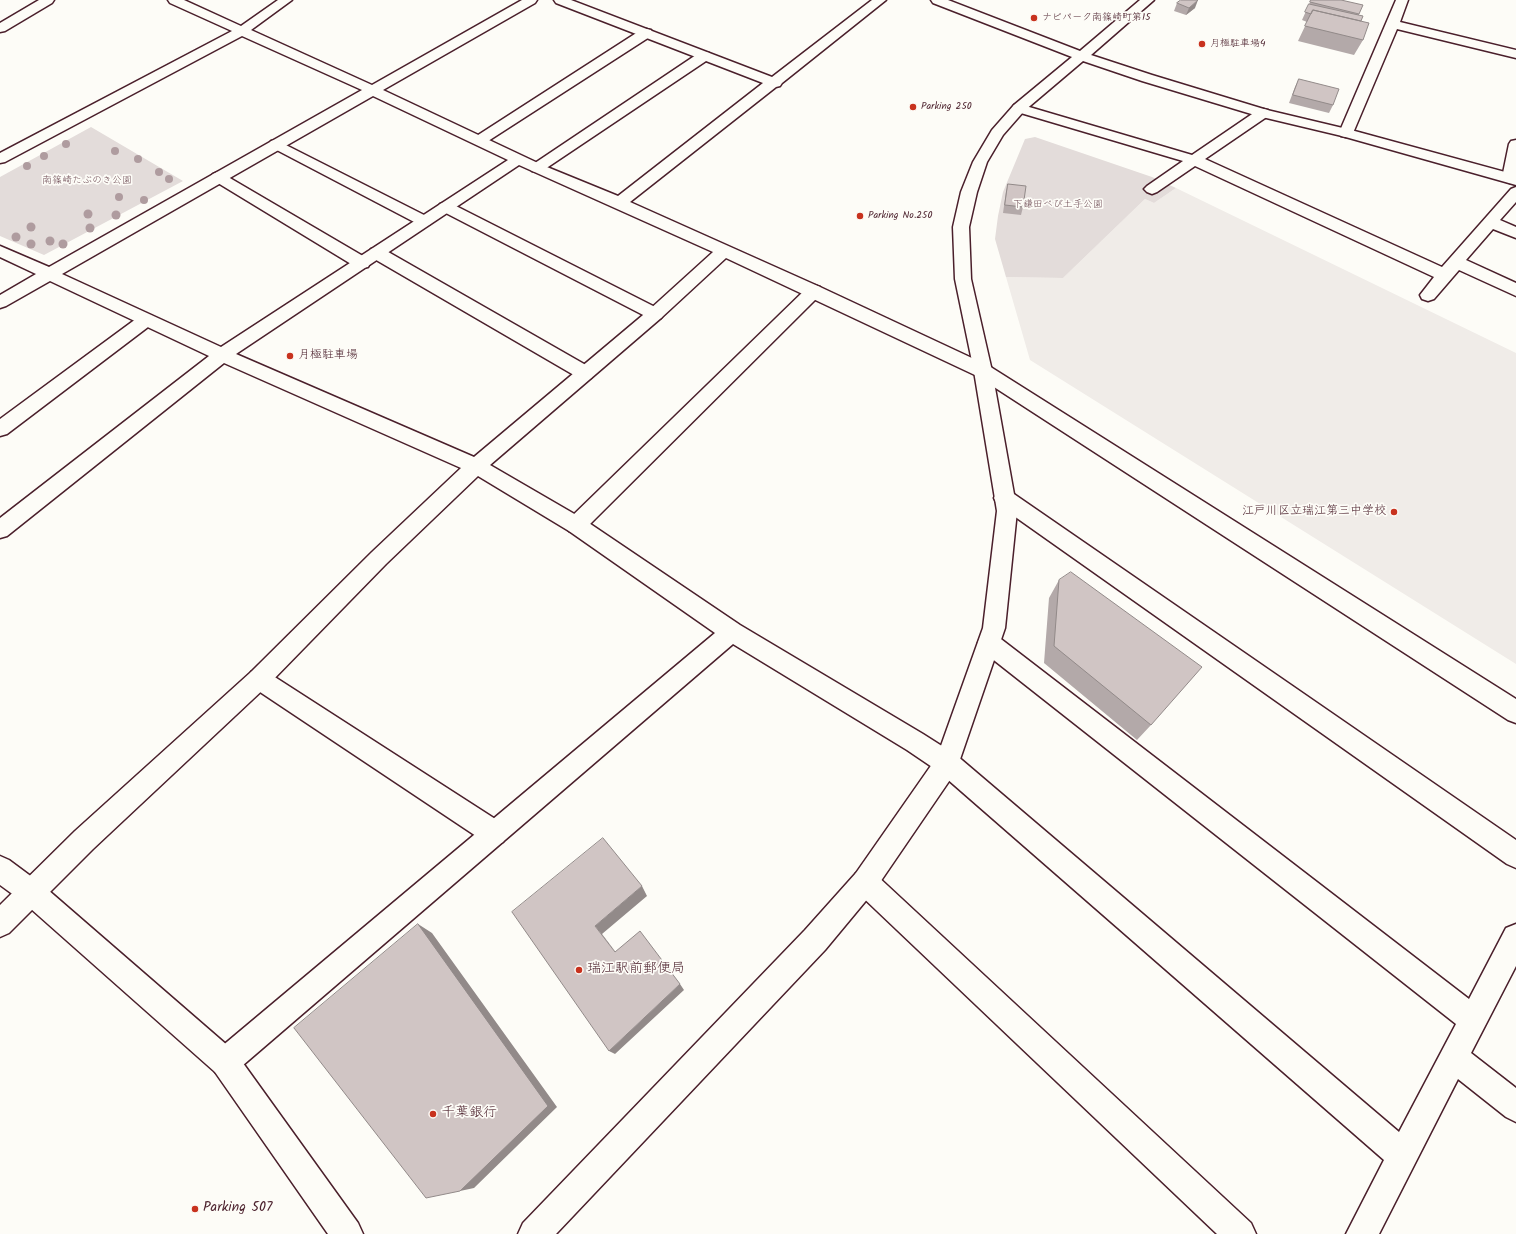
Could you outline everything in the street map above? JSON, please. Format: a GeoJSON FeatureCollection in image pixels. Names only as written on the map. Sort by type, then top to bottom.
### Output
{"type":"FeatureCollection","features":[{"type":"Feature","properties":{"kind":"street"},"geometry":{"type":"LineString","coordinates":[[0,28],[48,0]]}},
{"type":"Feature","properties":{"kind":"street"},"geometry":{"type":"LineString","coordinates":[[174,0],[372,90],[537,168],[725,250],[983,372],[1516,712]]}},
{"type":"Feature","properties":{"kind":"street"},"geometry":{"type":"LineString","coordinates":[[0,159],[242,31],[286,0]]}},
{"type":"Feature","properties":{"kind":"street"},"geometry":{"type":"LineString","coordinates":[[0,302],[531,0]]}},
{"type":"Feature","properties":{"kind":"street"},"geometry":{"type":"LineString","coordinates":[[560,0],[774,83]]}},
{"type":"Feature","properties":{"kind":"street"},"geometry":{"type":"LineString","coordinates":[[620,203],[630,193],[880,0]]}},
{"type":"Feature","properties":{"kind":"street"},"geometry":{"type":"LineString","coordinates":[[937,0],[1082,56],[1147,78],[1263,113],[1346,133],[1514,184]]}},
{"type":"Feature","properties":{"kind":"street"},"geometry":{"type":"LineString","coordinates":[[534,1234],[815,940],[865,882],[947,762],[994,628],[1007,511],[983,372],[963,279],[962,227],[969,192],[980,162],[997,134],[1019,108],[1148,0]]}},
{"type":"Feature","properties":{"kind":"street"},"geometry":{"type":"LineString","coordinates":[[1346,133],[1402,0]]}},
{"type":"Feature","properties":{"kind":"street"},"geometry":{"type":"LineString","coordinates":[[1393,24],[1516,54]]}},
{"type":"Feature","properties":{"kind":"street"},"geometry":{"type":"LineString","coordinates":[[480,140],[646,33]]}},
{"type":"Feature","properties":{"kind":"street"},"geometry":{"type":"LineString","coordinates":[[537,168],[704,56]]}},
{"type":"Feature","properties":{"kind":"street"},"geometry":{"type":"LineString","coordinates":[[1019,108],[1194,160],[1445,275]]}},
{"type":"Feature","properties":{"kind":"street"},"geometry":{"type":"LineString","coordinates":[[1152,189],[1263,113]]}},
{"type":"Feature","properties":{"kind":"street"},"geometry":{"type":"LineString","coordinates":[[276,144],[424,221]]}},
{"type":"Feature","properties":{"kind":"street"},"geometry":{"type":"LineString","coordinates":[[1428,295],[1491,222],[1514,184],[1516,144]]}},
{"type":"Feature","properties":{"kind":"street"},"geometry":{"type":"LineString","coordinates":[[0,530],[222,356],[519,159]]}},
{"type":"Feature","properties":{"kind":"street"},"geometry":{"type":"LineString","coordinates":[[218,177],[362,263]]}},
{"type":"Feature","properties":{"kind":"street"},"geometry":{"type":"LineString","coordinates":[[446,207],[655,314]]}},
{"type":"Feature","properties":{"kind":"street"},"geometry":{"type":"LineString","coordinates":[[1491,222],[1516,233]]}},
{"type":"Feature","properties":{"kind":"street"},"geometry":{"type":"LineString","coordinates":[[0,924],[84,840],[259,679],[380,558],[476,466],[655,314],[725,250]]}},
{"type":"Feature","properties":{"kind":"street"},"geometry":{"type":"LineString","coordinates":[[0,251],[222,356],[476,466],[576,525],[732,632],[916,742],[947,762],[1402,1155]]}},
{"type":"Feature","properties":{"kind":"street"},"geometry":{"type":"LineString","coordinates":[[377,253],[585,373]]}},
{"type":"Feature","properties":{"kind":"street"},"geometry":{"type":"LineString","coordinates":[[1456,262],[1516,290]]}},
{"type":"Feature","properties":{"kind":"street"},"geometry":{"type":"LineString","coordinates":[[576,525],[814,291]]}},
{"type":"Feature","properties":{"kind":"street"},"geometry":{"type":"LineString","coordinates":[[0,429],[146,320]]}},
{"type":"Feature","properties":{"kind":"street"},"geometry":{"type":"LineString","coordinates":[[1004,498],[1516,855]]}},
{"type":"Feature","properties":{"kind":"street"},"geometry":{"type":"LineString","coordinates":[[226,1062],[732,632]]}},
{"type":"Feature","properties":{"kind":"street"},"geometry":{"type":"LineString","coordinates":[[989,643],[1473,1020]]}},
{"type":"Feature","properties":{"kind":"street"},"geometry":{"type":"LineString","coordinates":[[259,679],[494,833]]}},
{"type":"Feature","properties":{"kind":"street"},"geometry":{"type":"LineString","coordinates":[[0,869],[31,892],[226,1062],[347,1234]]}},
{"type":"Feature","properties":{"kind":"street"},"geometry":{"type":"LineString","coordinates":[[865,882],[1240,1234]]}},
{"type":"Feature","properties":{"kind":"street"},"geometry":{"type":"LineString","coordinates":[[1362,1234],[1516,938]]}},
{"type":"Feature","properties":{"kind":"street"},"geometry":{"type":"LineString","coordinates":[[1453,1057],[1516,1107]]}},
{"type":"Feature","properties":{"kind":"shaded area","name":"江戸川区立瑞江第三中学校"},"geometry":{"type":"Polygon","coordinates":[[[1176,188],[1516,353],[1516,664],[1030,360],[1006,277],[1063,278],[1145,199],[1154,203],[1176,188]]]}},
{"type":"Feature","properties":{"kind":"green space","name":"南篠崎たぶのき公園"},"geometry":{"type":"Polygon","coordinates":[[[91,127],[183,181],[44,255],[0,236],[0,177],[91,127]]]}},
{"type":"Feature","properties":{"kind":"green space","name":"下鎌田べび土手公園"},"geometry":{"type":"Polygon","coordinates":[[[1035,137],[1152,177],[1176,188],[1154,203],[1145,199],[1063,278],[1006,277],[995,239],[998,216],[1003,192],[1025,139],[1035,137]]]}},
{"type":"Feature","properties":{"kind":"building"},"geometry":{"type":"Polygon","coordinates":[[[1181,0],[1198,0],[1189,8],[1177,3],[1181,0]]]}},
{"type":"Feature","properties":{"kind":"building"},"geometry":{"type":"Polygon","coordinates":[[[1311,0],[1341,0],[1363,5],[1359,14],[1310,2],[1311,0]]]}},
{"type":"Feature","properties":{"kind":"building"},"geometry":{"type":"Polygon","coordinates":[[[1309,4],[1363,16],[1361,21],[1313,10],[1311,14],[1305,12],[1309,4]]]}},
{"type":"Feature","properties":{"kind":"building"},"geometry":{"type":"Polygon","coordinates":[[[1313,10],[1369,23],[1363,40],[1305,26],[1313,10]]]}},
{"type":"Feature","properties":{"kind":"building"},"geometry":{"type":"Polygon","coordinates":[[[1299,79],[1339,89],[1333,105],[1293,95],[1299,79]]]}},
{"type":"Feature","properties":{"kind":"building"},"geometry":{"type":"Polygon","coordinates":[[[1008,184],[1026,186],[1023,207],[1005,205],[1008,184]]]}},
{"type":"Feature","properties":{"kind":"building"},"geometry":{"type":"Polygon","coordinates":[[[1071,572],[1202,667],[1151,725],[1054,646],[1059,580],[1071,572]]]}},
{"type":"Feature","properties":{"kind":"building"},"geometry":{"type":"Polygon","coordinates":[[[603,838],[642,886],[595,926],[615,952],[640,931],[680,984],[609,1051],[512,912],[603,838]]]}},
{"type":"Feature","properties":{"kind":"building"},"geometry":{"type":"Polygon","coordinates":[[[418,924],[548,1106],[460,1191],[426,1198],[294,1028],[418,924]]]}},
{"type":"Feature","properties":{"kind":"place","name":"ナビパーク南篠崎町第15"},"geometry":{"type":"Point","coordinates":[1034,18]}},
{"type":"Feature","properties":{"kind":"place","name":"月極駐車場4"},"geometry":{"type":"Point","coordinates":[1202,44]}},
{"type":"Feature","properties":{"kind":"place","name":"Parking 250"},"geometry":{"type":"Point","coordinates":[913,107]}},
{"type":"Feature","properties":{"kind":"place","name":"Parking No.250"},"geometry":{"type":"Point","coordinates":[860,216]}},
{"type":"Feature","properties":{"kind":"place","name":"月極駐車場"},"geometry":{"type":"Point","coordinates":[290,356]}},
{"type":"Feature","properties":{"kind":"place","name":"江戸川区立瑞江第三中学校"},"geometry":{"type":"Point","coordinates":[1394,512]}},
{"type":"Feature","properties":{"kind":"place","name":"瑞江駅前郵便局"},"geometry":{"type":"Point","coordinates":[579,970]}},
{"type":"Feature","properties":{"kind":"place","name":"千葉銀行"},"geometry":{"type":"Point","coordinates":[433,1114]}},
{"type":"Feature","properties":{"kind":"place","name":"Parking 507"},"geometry":{"type":"Point","coordinates":[195,1209]}}]}
